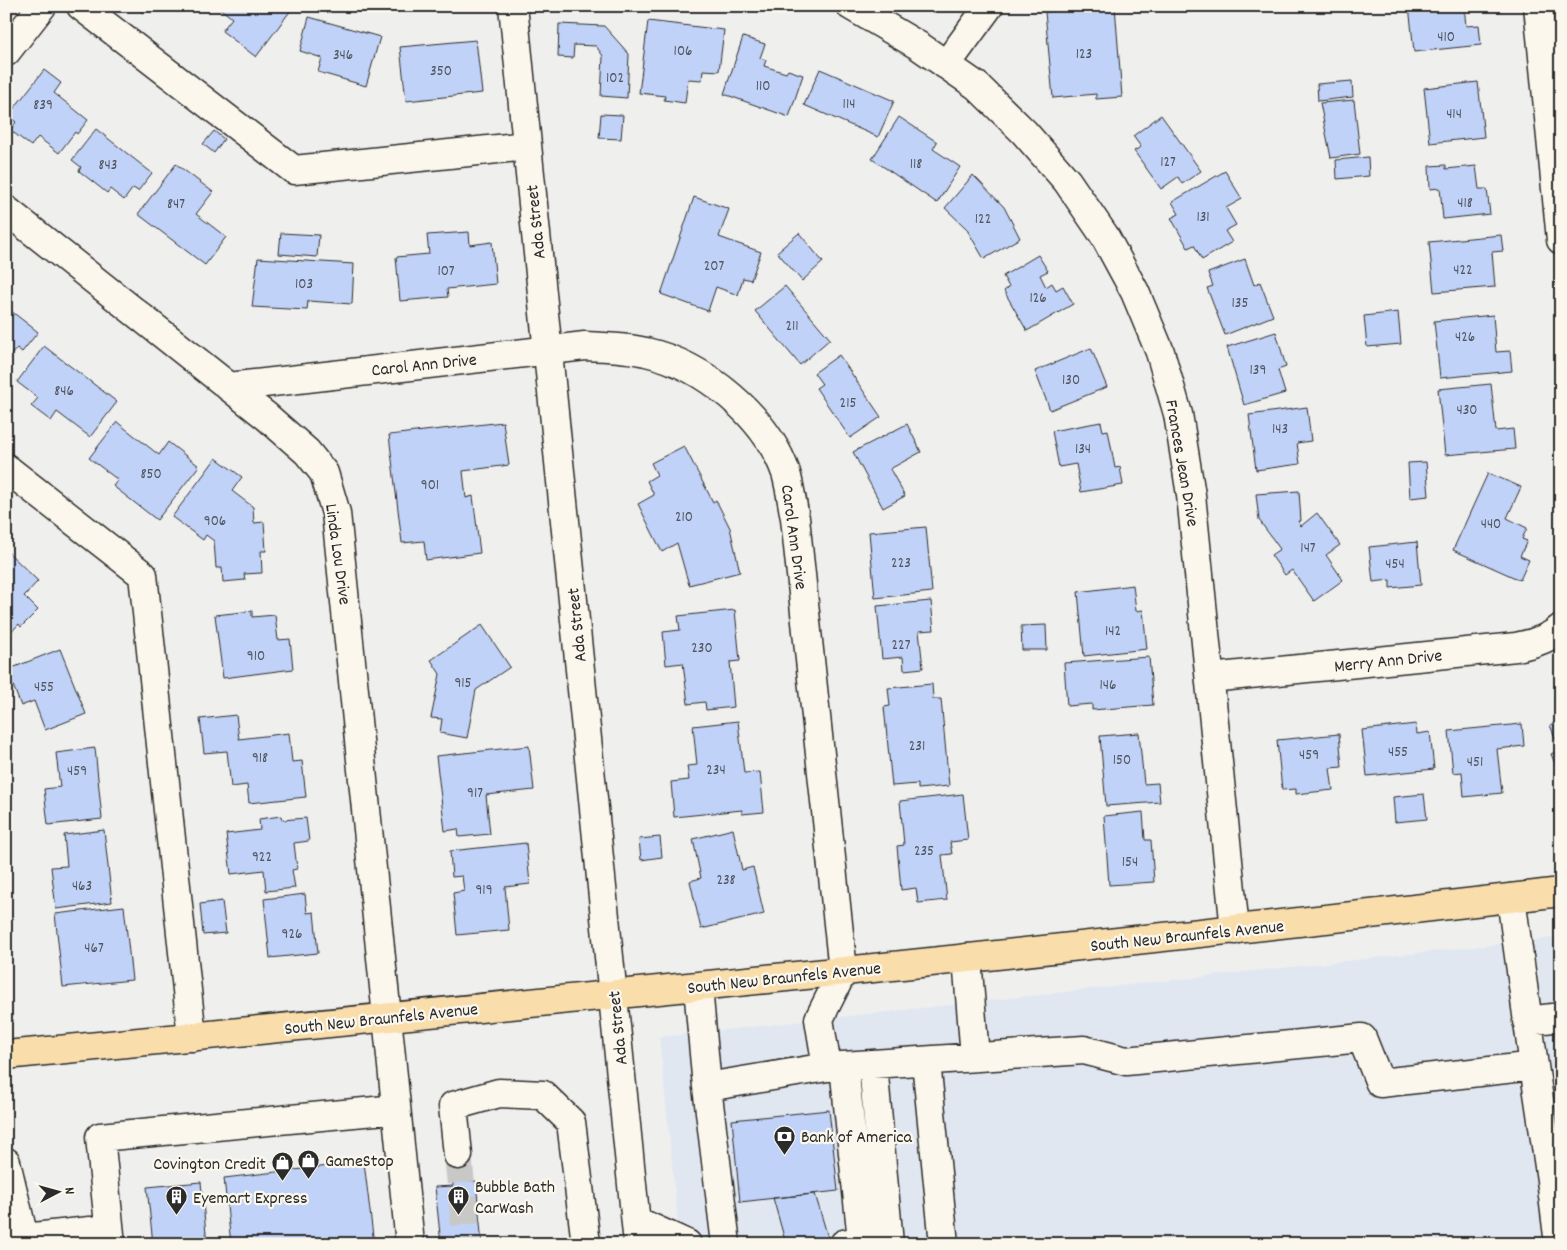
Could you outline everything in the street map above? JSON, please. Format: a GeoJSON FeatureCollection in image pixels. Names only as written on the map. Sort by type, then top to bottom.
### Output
{"type":"FeatureCollection","features":[{"type":"Feature","properties":{"kind":"main road","name":"South New Braunfels Avenue"},"geometry":{"type":"LineString","coordinates":[[6,1054],[613,996],[1235,930],[1561,892]]}},
{"type":"Feature","properties":{"kind":"street"},"geometry":{"type":"LineString","coordinates":[[6,52],[42,6]]}},
{"type":"Feature","properties":{"kind":"street"},"geometry":{"type":"LineString","coordinates":[[81,6],[294,170],[527,146]]}},
{"type":"Feature","properties":{"kind":"street","name":"Ada Street"},"geometry":{"type":"LineString","coordinates":[[513,6],[637,1232]]}},
{"type":"Feature","properties":{"kind":"street","name":"Frances Jean Drive"},"geometry":{"type":"LineString","coordinates":[[851,6],[918,46],[977,86],[1018,125],[1067,181],[1104,235],[1135,292],[1160,352],[1178,414],[1191,495],[1235,930]]}},
{"type":"Feature","properties":{"kind":"street"},"geometry":{"type":"LineString","coordinates":[[946,65],[990,6]]}},
{"type":"Feature","properties":{"kind":"street"},"geometry":{"type":"LineString","coordinates":[[1538,6],[1561,240]]}},
{"type":"Feature","properties":{"kind":"street","name":"Linda Lou Drive"},"geometry":{"type":"LineString","coordinates":[[6,210],[229,386],[307,452],[324,473],[336,512],[410,1244]]}},
{"type":"Feature","properties":{"kind":"street","name":"Carol Ann Drive"},"geometry":{"type":"LineString","coordinates":[[229,386],[585,346],[627,348],[668,358],[706,377],[740,404],[766,436],[777,454],[786,474],[795,518],[843,971]]}},
{"type":"Feature","properties":{"kind":"street"},"geometry":{"type":"LineString","coordinates":[[6,468],[143,575],[192,1036]]}},
{"type":"Feature","properties":{"kind":"street","name":"Merry Ann Drive"},"geometry":{"type":"LineString","coordinates":[[1210,678],[1516,647],[1532,644],[1561,628]]}},
{"type":"Feature","properties":{"kind":"street"},"geometry":{"type":"LineString","coordinates":[[1511,898],[1534,1066],[1556,1179],[1559,1244]]}},
{"type":"Feature","properties":{"kind":"street"},"geometry":{"type":"LineString","coordinates":[[967,958],[976,1057]]}},
{"type":"Feature","properties":{"kind":"street"},"geometry":{"type":"LineString","coordinates":[[843,971],[820,1019],[836,1067],[862,1240],[844,1244]]}},
{"type":"Feature","properties":{"kind":"street"},"geometry":{"type":"LineString","coordinates":[[698,987],[707,1087],[726,1244]]}},
{"type":"Feature","properties":{"kind":"street"},"geometry":{"type":"LineString","coordinates":[[1528,1021],[1561,1017]]}},
{"type":"Feature","properties":{"kind":"street"},"geometry":{"type":"LineString","coordinates":[[707,1087],[836,1067],[926,1060],[1084,1050],[1126,1061],[1362,1038],[1380,1083],[1534,1066]]}},
{"type":"Feature","properties":{"kind":"street"},"geometry":{"type":"LineString","coordinates":[[926,1060],[944,1244]]}},
{"type":"Feature","properties":{"kind":"street"},"geometry":{"type":"LineString","coordinates":[[873,1064],[889,1244]]}},
{"type":"Feature","properties":{"kind":"street"},"geometry":{"type":"LineString","coordinates":[[458,1156],[453,1106],[499,1093],[543,1095],[571,1122],[586,1244]]}},
{"type":"Feature","properties":{"kind":"street"},"geometry":{"type":"LineString","coordinates":[[6,1162],[26,1241],[110,1236],[100,1137],[396,1109]]}},
{"type":"Feature","properties":{"kind":"street"},"geometry":{"type":"LineString","coordinates":[[637,1232],[687,1244]]}},
{"type":"Feature","properties":{"kind":"shaded area"},"geometry":{"type":"Polygon","coordinates":[[[1561,937],[1561,1244],[680,1244],[659,1037],[1561,937]]]}},
{"type":"Feature","properties":{"kind":"building"},"geometry":{"type":"Polygon","coordinates":[[[134,6],[148,6],[143,13],[134,6]]]}},
{"type":"Feature","properties":{"kind":"building"},"geometry":{"type":"Polygon","coordinates":[[[217,6],[287,6],[291,10],[256,57],[222,31],[232,18],[217,6]]]}},
{"type":"Feature","properties":{"kind":"building"},"geometry":{"type":"Polygon","coordinates":[[[1115,6],[1122,97],[1096,99],[1096,94],[1053,98],[1045,12],[1115,6]]]}},
{"type":"Feature","properties":{"kind":"building"},"geometry":{"type":"Polygon","coordinates":[[[1409,6],[1464,6],[1466,26],[1479,25],[1481,45],[1414,52],[1409,6]]]}},
{"type":"Feature","properties":{"kind":"building"},"geometry":{"type":"Polygon","coordinates":[[[309,17],[380,37],[366,86],[318,72],[322,58],[300,51],[309,17]]]}},
{"type":"Feature","properties":{"kind":"building"},"geometry":{"type":"Polygon","coordinates":[[[648,21],[724,30],[719,71],[703,70],[702,80],[688,79],[685,103],[664,100],[665,96],[639,93],[648,21]]]}},
{"type":"Feature","properties":{"kind":"building"},"geometry":{"type":"Polygon","coordinates":[[[559,24],[604,26],[629,54],[627,98],[601,96],[603,56],[596,46],[574,45],[573,58],[558,57],[559,24]]]}},
{"type":"Feature","properties":{"kind":"building"},"geometry":{"type":"Polygon","coordinates":[[[743,37],[765,44],[760,58],[766,60],[764,66],[786,73],[788,70],[803,75],[789,117],[724,94],[743,37]]]}},
{"type":"Feature","properties":{"kind":"building"},"geometry":{"type":"Polygon","coordinates":[[[476,40],[482,93],[406,101],[400,47],[476,40]]]}},
{"type":"Feature","properties":{"kind":"building"},"geometry":{"type":"Polygon","coordinates":[[[820,69],[894,101],[878,137],[804,105],[820,69]]]}},
{"type":"Feature","properties":{"kind":"building"},"geometry":{"type":"Polygon","coordinates":[[[44,70],[61,83],[54,93],[88,120],[77,134],[75,132],[59,153],[38,137],[31,146],[10,130],[16,122],[8,116],[44,70]]]}},
{"type":"Feature","properties":{"kind":"building"},"geometry":{"type":"Polygon","coordinates":[[[1352,81],[1353,97],[1318,101],[1317,84],[1352,81]]]}},
{"type":"Feature","properties":{"kind":"building"},"geometry":{"type":"Polygon","coordinates":[[[1478,82],[1484,137],[1430,143],[1424,88],[1478,82]]]}},
{"type":"Feature","properties":{"kind":"building"},"geometry":{"type":"Polygon","coordinates":[[[1354,100],[1360,154],[1331,158],[1320,103],[1354,100]]]}},
{"type":"Feature","properties":{"kind":"building"},"geometry":{"type":"Polygon","coordinates":[[[601,114],[623,115],[621,139],[599,138],[601,114]]]}},
{"type":"Feature","properties":{"kind":"building"},"geometry":{"type":"Polygon","coordinates":[[[1161,115],[1201,171],[1182,184],[1178,177],[1161,189],[1134,151],[1141,147],[1133,136],[1161,115]]]}},
{"type":"Feature","properties":{"kind":"building"},"geometry":{"type":"Polygon","coordinates":[[[899,117],[937,142],[933,149],[960,167],[937,203],[872,159],[899,117]]]}},
{"type":"Feature","properties":{"kind":"building"},"geometry":{"type":"Polygon","coordinates":[[[96,129],[152,173],[138,191],[133,188],[124,200],[110,189],[107,193],[79,171],[81,167],[72,160],[96,129]]]}},
{"type":"Feature","properties":{"kind":"building"},"geometry":{"type":"Polygon","coordinates":[[[214,131],[224,139],[214,153],[203,144],[214,131]]]}},
{"type":"Feature","properties":{"kind":"building"},"geometry":{"type":"Polygon","coordinates":[[[1368,157],[1369,176],[1337,179],[1336,160],[1368,157]]]}},
{"type":"Feature","properties":{"kind":"building"},"geometry":{"type":"Polygon","coordinates":[[[176,164],[213,192],[196,214],[226,237],[205,265],[138,214],[176,164]]]}},
{"type":"Feature","properties":{"kind":"building"},"geometry":{"type":"Polygon","coordinates":[[[1446,165],[1446,169],[1476,166],[1479,189],[1487,189],[1490,214],[1443,219],[1440,188],[1430,189],[1429,166],[1446,165]]]}},
{"type":"Feature","properties":{"kind":"building"},"geometry":{"type":"Polygon","coordinates":[[[1225,171],[1242,199],[1226,208],[1236,225],[1225,231],[1232,242],[1202,260],[1194,245],[1188,248],[1171,218],[1179,214],[1172,202],[1225,171]]]}},
{"type":"Feature","properties":{"kind":"building"},"geometry":{"type":"Polygon","coordinates":[[[973,175],[1004,207],[1020,238],[984,259],[966,228],[945,208],[973,175]]]}},
{"type":"Feature","properties":{"kind":"building"},"geometry":{"type":"Polygon","coordinates":[[[694,197],[729,209],[719,237],[761,252],[751,280],[743,278],[738,295],[716,287],[708,311],[661,294],[694,197]]]}},
{"type":"Feature","properties":{"kind":"building"},"geometry":{"type":"Polygon","coordinates":[[[469,232],[470,245],[492,242],[496,284],[447,289],[448,297],[400,301],[396,257],[429,254],[427,235],[469,232]]]}},
{"type":"Feature","properties":{"kind":"building"},"geometry":{"type":"Polygon","coordinates":[[[281,233],[319,235],[317,257],[279,254],[281,233]]]}},
{"type":"Feature","properties":{"kind":"building"},"geometry":{"type":"Polygon","coordinates":[[[799,233],[823,262],[802,281],[777,252],[799,233]]]}},
{"type":"Feature","properties":{"kind":"building"},"geometry":{"type":"Polygon","coordinates":[[[1501,235],[1503,251],[1492,252],[1495,287],[1434,292],[1429,242],[1501,235]]]}},
{"type":"Feature","properties":{"kind":"building"},"geometry":{"type":"Polygon","coordinates":[[[1038,255],[1048,271],[1040,275],[1046,287],[1052,283],[1056,290],[1063,286],[1073,304],[1027,331],[1004,291],[1009,287],[1003,276],[1038,255]]]}},
{"type":"Feature","properties":{"kind":"building"},"geometry":{"type":"Polygon","coordinates":[[[258,258],[354,264],[352,304],[308,301],[307,310],[252,307],[258,258]]]}},
{"type":"Feature","properties":{"kind":"building"},"geometry":{"type":"Polygon","coordinates":[[[1245,259],[1254,285],[1260,282],[1273,316],[1225,335],[1207,288],[1213,286],[1208,273],[1245,259]]]}},
{"type":"Feature","properties":{"kind":"building"},"geometry":{"type":"Polygon","coordinates":[[[785,286],[830,339],[800,365],[755,311],[785,286]]]}},
{"type":"Feature","properties":{"kind":"building"},"geometry":{"type":"Polygon","coordinates":[[[6,307],[38,332],[22,352],[17,348],[6,361],[6,307]]]}},
{"type":"Feature","properties":{"kind":"building"},"geometry":{"type":"Polygon","coordinates":[[[1398,312],[1401,344],[1367,347],[1364,316],[1398,312]]]}},
{"type":"Feature","properties":{"kind":"building"},"geometry":{"type":"Polygon","coordinates":[[[1493,315],[1496,352],[1510,351],[1512,371],[1440,378],[1434,321],[1493,315]]]}},
{"type":"Feature","properties":{"kind":"building"},"geometry":{"type":"Polygon","coordinates":[[[1276,332],[1286,367],[1278,370],[1285,393],[1244,405],[1227,347],[1276,332]]]}},
{"type":"Feature","properties":{"kind":"building"},"geometry":{"type":"Polygon","coordinates":[[[44,346],[117,402],[90,437],[57,412],[51,421],[31,406],[38,398],[17,382],[44,346]]]}},
{"type":"Feature","properties":{"kind":"building"},"geometry":{"type":"Polygon","coordinates":[[[1091,348],[1107,387],[1050,410],[1035,371],[1091,348]]]}},
{"type":"Feature","properties":{"kind":"building"},"geometry":{"type":"Polygon","coordinates":[[[839,355],[881,417],[850,438],[816,388],[822,384],[814,373],[839,355]]]}},
{"type":"Feature","properties":{"kind":"building"},"geometry":{"type":"Polygon","coordinates":[[[1491,384],[1496,431],[1513,429],[1515,449],[1445,455],[1438,389],[1491,384]]]}},
{"type":"Feature","properties":{"kind":"building"},"geometry":{"type":"Polygon","coordinates":[[[1307,407],[1311,441],[1297,443],[1300,464],[1256,470],[1249,415],[1307,407]]]}},
{"type":"Feature","properties":{"kind":"building"},"geometry":{"type":"Polygon","coordinates":[[[117,422],[159,455],[168,442],[199,466],[157,520],[113,486],[118,480],[89,458],[117,422]]]}},
{"type":"Feature","properties":{"kind":"building"},"geometry":{"type":"Polygon","coordinates":[[[503,422],[509,465],[463,471],[466,498],[473,496],[480,553],[426,560],[424,541],[402,543],[389,435],[503,422]]]}},
{"type":"Feature","properties":{"kind":"building"},"geometry":{"type":"Polygon","coordinates":[[[1101,422],[1103,431],[1108,430],[1115,468],[1120,467],[1123,485],[1081,492],[1076,464],[1059,467],[1052,431],[1101,422]]]}},
{"type":"Feature","properties":{"kind":"building"},"geometry":{"type":"Polygon","coordinates":[[[907,424],[921,452],[890,469],[905,496],[883,508],[853,452],[907,424]]]}},
{"type":"Feature","properties":{"kind":"building"},"geometry":{"type":"Polygon","coordinates":[[[684,446],[713,502],[716,500],[730,528],[740,572],[689,585],[677,543],[662,552],[638,504],[654,495],[647,481],[657,475],[651,463],[684,446]]]}},
{"type":"Feature","properties":{"kind":"building"},"geometry":{"type":"Polygon","coordinates":[[[216,458],[242,477],[232,491],[253,507],[254,523],[264,522],[266,551],[261,551],[262,573],[244,574],[245,580],[223,582],[222,568],[216,568],[214,541],[206,535],[203,540],[172,517],[216,458]]]}},
{"type":"Feature","properties":{"kind":"building"},"geometry":{"type":"Polygon","coordinates":[[[1426,462],[1429,496],[1410,498],[1408,463],[1426,462]]]}},
{"type":"Feature","properties":{"kind":"building"},"geometry":{"type":"Polygon","coordinates":[[[1488,473],[1521,487],[1507,518],[1527,528],[1522,539],[1527,541],[1520,556],[1529,560],[1520,580],[1453,550],[1488,473]]]}},
{"type":"Feature","properties":{"kind":"building"},"geometry":{"type":"Polygon","coordinates":[[[1299,491],[1301,521],[1298,521],[1301,526],[1317,513],[1340,545],[1326,555],[1343,580],[1314,601],[1292,570],[1285,575],[1271,555],[1280,549],[1259,520],[1256,494],[1299,491]]]}},
{"type":"Feature","properties":{"kind":"building"},"geometry":{"type":"Polygon","coordinates":[[[926,527],[932,592],[875,598],[869,532],[926,527]]]}},
{"type":"Feature","properties":{"kind":"building"},"geometry":{"type":"Polygon","coordinates":[[[1417,542],[1421,585],[1390,588],[1390,580],[1373,582],[1369,547],[1417,542]]]}},
{"type":"Feature","properties":{"kind":"building"},"geometry":{"type":"Polygon","coordinates":[[[6,550],[38,581],[24,596],[38,610],[21,627],[19,624],[6,637],[6,550]]]}},
{"type":"Feature","properties":{"kind":"building"},"geometry":{"type":"Polygon","coordinates":[[[1133,585],[1136,611],[1143,610],[1147,649],[1084,656],[1078,592],[1133,585]]]}},
{"type":"Feature","properties":{"kind":"building"},"geometry":{"type":"Polygon","coordinates":[[[931,601],[934,630],[919,631],[923,668],[904,670],[903,657],[882,659],[877,606],[931,601]]]}},
{"type":"Feature","properties":{"kind":"building"},"geometry":{"type":"Polygon","coordinates":[[[735,610],[740,661],[730,662],[734,707],[706,710],[705,702],[688,704],[683,663],[666,665],[663,632],[680,630],[678,616],[735,610]]]}},
{"type":"Feature","properties":{"kind":"building"},"geometry":{"type":"Polygon","coordinates":[[[252,611],[252,617],[275,615],[278,640],[290,639],[293,669],[223,678],[215,615],[252,611]]]}},
{"type":"Feature","properties":{"kind":"building"},"geometry":{"type":"Polygon","coordinates":[[[482,625],[510,667],[476,690],[467,738],[440,733],[442,719],[431,718],[440,674],[431,660],[482,625]]]}},
{"type":"Feature","properties":{"kind":"building"},"geometry":{"type":"Polygon","coordinates":[[[1046,625],[1047,650],[1022,650],[1021,626],[1046,625]]]}},
{"type":"Feature","properties":{"kind":"building"},"geometry":{"type":"Polygon","coordinates":[[[60,649],[86,714],[45,730],[34,701],[21,706],[7,670],[60,649]]]}},
{"type":"Feature","properties":{"kind":"building"},"geometry":{"type":"Polygon","coordinates":[[[1149,657],[1153,705],[1092,710],[1092,704],[1067,706],[1064,663],[1149,657]]]}},
{"type":"Feature","properties":{"kind":"building"},"geometry":{"type":"Polygon","coordinates":[[[932,684],[933,699],[941,699],[949,786],[918,789],[918,784],[892,786],[884,707],[890,706],[888,688],[932,684]]]}},
{"type":"Feature","properties":{"kind":"building"},"geometry":{"type":"Polygon","coordinates":[[[236,715],[239,739],[289,733],[292,762],[302,761],[306,797],[249,803],[247,785],[231,787],[227,751],[204,753],[200,719],[236,715]]]}},
{"type":"Feature","properties":{"kind":"building"},"geometry":{"type":"Polygon","coordinates":[[[1561,720],[1561,778],[1551,754],[1560,750],[1550,725],[1561,720]]]}},
{"type":"Feature","properties":{"kind":"building"},"geometry":{"type":"Polygon","coordinates":[[[738,721],[744,773],[760,772],[764,812],[742,814],[742,810],[674,817],[671,782],[689,780],[687,766],[697,765],[693,726],[738,721]]]}},
{"type":"Feature","properties":{"kind":"building"},"geometry":{"type":"Polygon","coordinates":[[[1416,724],[1417,734],[1430,732],[1434,769],[1367,776],[1362,730],[1416,724]]]}},
{"type":"Feature","properties":{"kind":"building"},"geometry":{"type":"Polygon","coordinates":[[[1522,724],[1524,746],[1497,749],[1502,793],[1464,797],[1462,772],[1453,773],[1449,731],[1522,724]]]}},
{"type":"Feature","properties":{"kind":"building"},"geometry":{"type":"Polygon","coordinates":[[[1139,733],[1144,784],[1158,783],[1160,802],[1106,806],[1100,736],[1139,733]]]}},
{"type":"Feature","properties":{"kind":"building"},"geometry":{"type":"Polygon","coordinates":[[[1339,734],[1342,767],[1330,768],[1333,790],[1296,794],[1296,789],[1282,790],[1277,740],[1339,734]]]}},
{"type":"Feature","properties":{"kind":"building"},"geometry":{"type":"Polygon","coordinates":[[[529,746],[534,790],[486,795],[490,834],[459,837],[458,829],[445,831],[436,756],[529,746]]]}},
{"type":"Feature","properties":{"kind":"building"},"geometry":{"type":"Polygon","coordinates":[[[95,748],[102,819],[48,825],[44,789],[60,787],[56,753],[95,748]]]}},
{"type":"Feature","properties":{"kind":"building"},"geometry":{"type":"Polygon","coordinates":[[[963,794],[968,840],[950,842],[952,854],[942,855],[947,900],[918,903],[916,888],[901,890],[897,846],[904,845],[900,801],[963,794]]]}},
{"type":"Feature","properties":{"kind":"building"},"geometry":{"type":"Polygon","coordinates":[[[1424,794],[1427,819],[1395,822],[1393,797],[1424,794]]]}},
{"type":"Feature","properties":{"kind":"building"},"geometry":{"type":"Polygon","coordinates":[[[1143,812],[1145,840],[1151,840],[1154,882],[1109,885],[1104,816],[1143,812]]]}},
{"type":"Feature","properties":{"kind":"building"},"geometry":{"type":"Polygon","coordinates":[[[281,816],[282,820],[306,818],[309,841],[294,843],[297,869],[292,870],[295,888],[266,891],[264,870],[231,874],[226,834],[260,830],[259,819],[281,816]]]}},
{"type":"Feature","properties":{"kind":"building"},"geometry":{"type":"Polygon","coordinates":[[[733,829],[742,870],[753,867],[764,914],[701,929],[690,881],[701,878],[693,839],[733,829]]]}},
{"type":"Feature","properties":{"kind":"building"},"geometry":{"type":"Polygon","coordinates":[[[104,830],[112,902],[56,909],[51,867],[67,866],[64,835],[104,830]]]}},
{"type":"Feature","properties":{"kind":"building"},"geometry":{"type":"Polygon","coordinates":[[[660,837],[662,857],[641,860],[639,839],[660,837]]]}},
{"type":"Feature","properties":{"kind":"building"},"geometry":{"type":"Polygon","coordinates":[[[526,843],[530,884],[505,887],[509,930],[457,935],[453,893],[464,891],[462,876],[452,877],[450,851],[526,843]]]}},
{"type":"Feature","properties":{"kind":"building"},"geometry":{"type":"Polygon","coordinates":[[[305,894],[307,913],[314,912],[318,953],[270,958],[264,899],[305,894]]]}},
{"type":"Feature","properties":{"kind":"building"},"geometry":{"type":"Polygon","coordinates":[[[222,901],[226,933],[203,935],[200,904],[222,901]]]}},
{"type":"Feature","properties":{"kind":"building"},"geometry":{"type":"Polygon","coordinates":[[[124,906],[132,980],[63,987],[55,914],[124,906]]]}},
{"type":"Feature","properties":{"kind":"building","name":"Bank of America"},"geometry":{"type":"Polygon","coordinates":[[[829,1110],[838,1191],[740,1202],[732,1120],[829,1110]]]}},
{"type":"Feature","properties":{"kind":"building","name":"Bubble Bath CarWash"},"geometry":{"type":"Polygon","coordinates":[[[468,1154],[471,1181],[476,1181],[482,1244],[441,1244],[435,1187],[453,1186],[450,1156],[468,1154]]]}},
{"type":"Feature","properties":{"kind":"building"},"geometry":{"type":"Polygon","coordinates":[[[364,1162],[374,1244],[231,1244],[224,1178],[364,1162]]]}},
{"type":"Feature","properties":{"kind":"building","name":"Eyemart Express"},"geometry":{"type":"Polygon","coordinates":[[[201,1182],[207,1244],[153,1244],[147,1187],[201,1182]]]}},
{"type":"Feature","properties":{"kind":"building"},"geometry":{"type":"Polygon","coordinates":[[[815,1194],[830,1244],[786,1244],[773,1198],[815,1194]]]}},
{"type":"Feature","properties":{"kind":"tunnel"},"geometry":{"type":"LineString","coordinates":[[458,1155],[467,1244]]}},
{"type":"Feature","properties":{"kind":"place","name":"Bank of America"},"geometry":{"type":"Point","coordinates":[785,1155]}},
{"type":"Feature","properties":{"kind":"place","name":"GameStop"},"geometry":{"type":"Point","coordinates":[309,1179]}},
{"type":"Feature","properties":{"kind":"place","name":"Covington Credit"},"geometry":{"type":"Point","coordinates":[282,1182]}},
{"type":"Feature","properties":{"kind":"place","name":"Bubble Bath CarWash"},"geometry":{"type":"Point","coordinates":[459,1215]}},
{"type":"Feature","properties":{"kind":"place","name":"Eyemart Express"},"geometry":{"type":"Point","coordinates":[177,1216]}}]}
